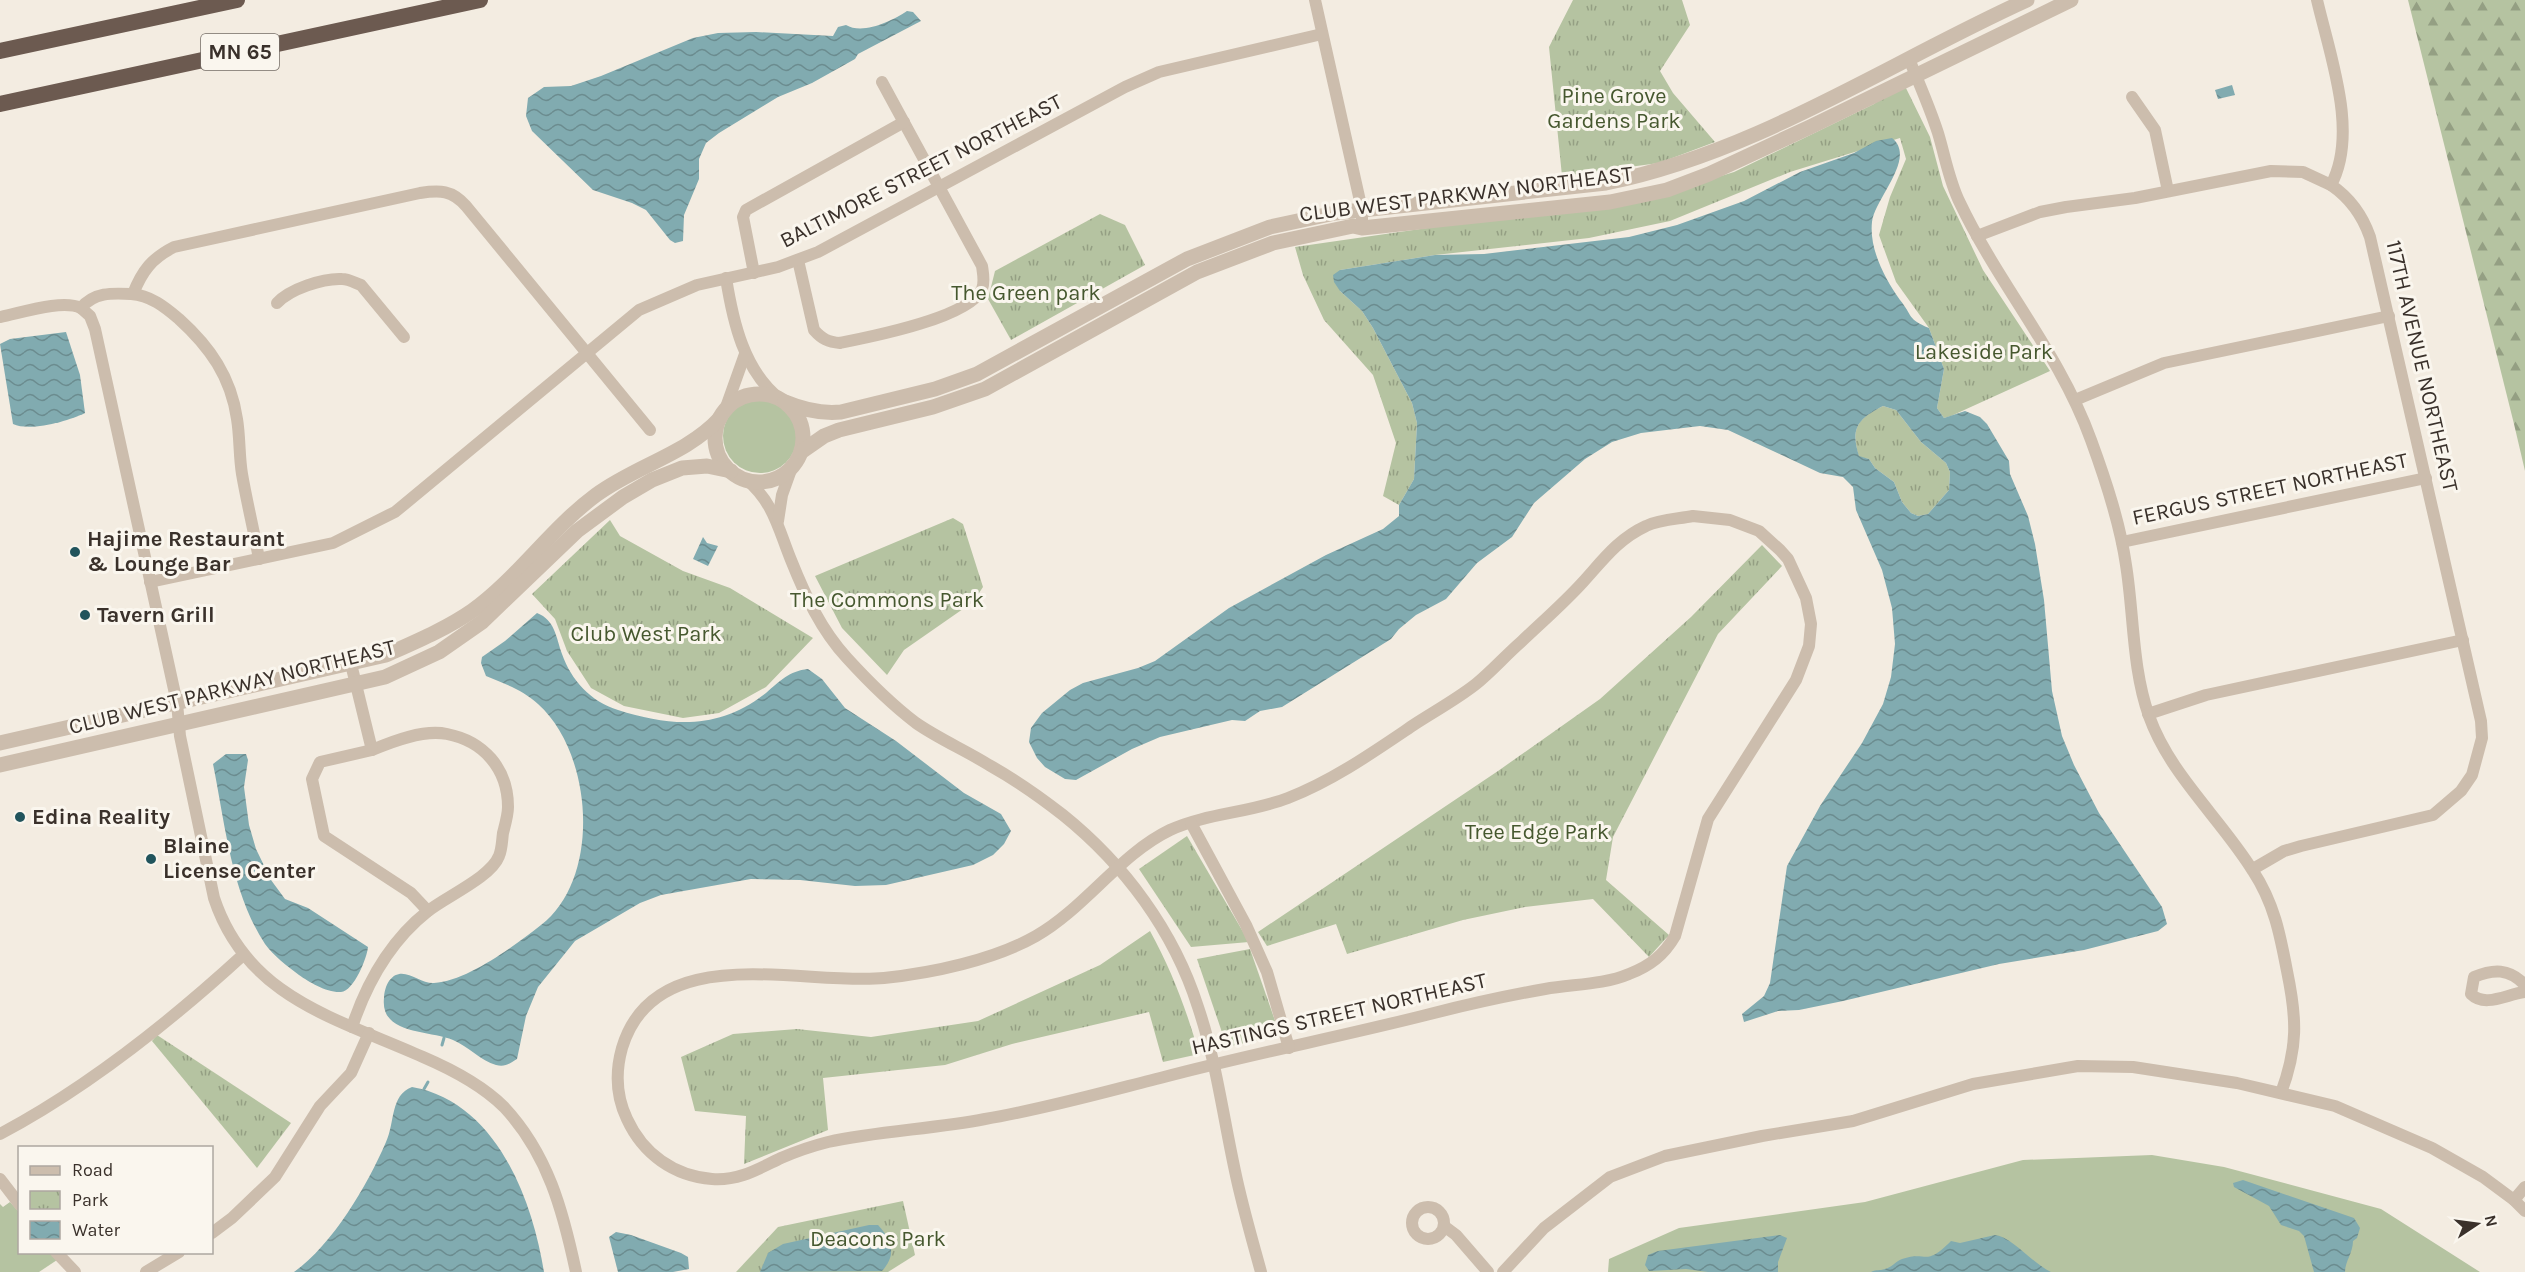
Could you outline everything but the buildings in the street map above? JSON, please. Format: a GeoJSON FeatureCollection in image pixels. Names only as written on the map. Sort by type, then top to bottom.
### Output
{"type":"FeatureCollection","features":[{"type":"Feature","properties":{"kind":"highway","name":"MN 65"},"geometry":{"type":"LineString","coordinates":[[0,51],[237,0]]}},
{"type":"Feature","properties":{"kind":"highway","name":"MN 65"},"geometry":{"type":"LineString","coordinates":[[0,104],[480,0]]}},
{"type":"Feature","properties":{"kind":"street"},"geometry":{"type":"LineString","coordinates":[[1315,0],[1362,210],[1362,228]]}},
{"type":"Feature","properties":{"kind":"street"},"geometry":{"type":"LineString","coordinates":[[723,414],[736,400],[751,395],[766,394],[805,410],[827,413],[841,412],[955,383],[997,364],[1187,259],[1270,227],[1362,210],[1606,183],[1638,177],[1718,151],[1841,95],[2027,0]]}},
{"type":"Feature","properties":{"kind":"street","name":"CLUB WEST PARKWAY NORTHEAST"},"geometry":{"type":"LineString","coordinates":[[801,452],[824,436],[838,430],[933,407],[984,389],[1197,272],[1244,253],[1295,237],[1353,226],[1362,228],[1610,202],[1666,190],[1709,174],[2070,0]]}},
{"type":"Feature","properties":{"kind":"street"},"geometry":{"type":"LineString","coordinates":[[2317,0],[2342,112],[2344,134],[2338,171],[2331,185]]}},
{"type":"Feature","properties":{"kind":"street","name":"BALTIMORE STREET NORTHEAST"},"geometry":{"type":"LineString","coordinates":[[150,582],[333,543],[395,512],[639,310],[697,285],[754,273],[818,252],[1125,87],[1160,72],[1322,34]]}},
{"type":"Feature","properties":{"kind":"street"},"geometry":{"type":"LineString","coordinates":[[1909,59],[1938,132],[1958,201],[1999,275],[2056,362],[2075,400],[2102,471],[2122,542],[2130,590],[2138,672],[2148,714],[2157,737],[2186,782],[2253,869],[2278,920],[2296,1020],[2291,1066],[2281,1093]]}},
{"type":"Feature","properties":{"kind":"street"},"geometry":{"type":"LineString","coordinates":[[798,260],[814,330],[820,338],[829,342],[840,343],[900,330],[967,305],[983,288],[982,266],[882,82]]}},
{"type":"Feature","properties":{"kind":"street"},"geometry":{"type":"LineString","coordinates":[[2132,97],[2155,130],[2168,191]]}},
{"type":"Feature","properties":{"kind":"street"},"geometry":{"type":"LineString","coordinates":[[754,273],[743,218],[746,210],[904,122]]}},
{"type":"Feature","properties":{"kind":"street","name":"117TH AVENUE NORTHEAST"},"geometry":{"type":"LineString","coordinates":[[1977,236],[2040,212],[2135,198],[2271,171],[2288,170],[2303,171],[2331,185],[2350,201],[2366,223],[2463,640],[2481,721],[2482,738],[2472,775],[2461,791],[2433,815],[2284,851],[2253,869]]}},
{"type":"Feature","properties":{"kind":"street"},"geometry":{"type":"LineString","coordinates":[[133,294],[138,281],[151,261],[180,245],[420,193],[448,192],[458,196],[650,430]]}},
{"type":"Feature","properties":{"kind":"street"},"geometry":{"type":"LineString","coordinates":[[726,278],[745,354],[762,383],[799,419],[803,441],[801,452],[792,467],[782,495],[778,521]]}},
{"type":"Feature","properties":{"kind":"street"},"geometry":{"type":"LineString","coordinates":[[277,303],[285,294],[294,290],[342,279],[351,281],[365,290],[404,337]]}},
{"type":"Feature","properties":{"kind":"street"},"geometry":{"type":"LineString","coordinates":[[81,308],[89,298],[107,293],[133,294],[162,304],[210,350],[230,388],[237,419],[242,475],[259,559]]}},
{"type":"Feature","properties":{"kind":"street"},"geometry":{"type":"LineString","coordinates":[[0,317],[73,304],[90,316],[95,329],[177,703],[179,724],[214,898],[221,919],[243,955],[277,987],[306,1006],[442,1065],[483,1090],[502,1106],[524,1133],[546,1168],[564,1217],[576,1272]]}},
{"type":"Feature","properties":{"kind":"street"},"geometry":{"type":"LineString","coordinates":[[2075,400],[2164,363],[2388,316]]}},
{"type":"Feature","properties":{"kind":"street"},"geometry":{"type":"LineString","coordinates":[[745,354],[723,414],[716,441],[723,463],[731,471],[758,482],[782,476],[792,467]]}},
{"type":"Feature","properties":{"kind":"street","name":"CLUB WEST PARKWAY NORTHEAST"},"geometry":{"type":"LineString","coordinates":[[0,743],[386,655],[431,634],[471,611],[582,506],[628,474],[701,437],[723,414]]}},
{"type":"Feature","properties":{"kind":"street","name":"CLUB WEST PARKWAY NORTHEAST"},"geometry":{"type":"LineString","coordinates":[[0,765],[385,677],[409,667],[461,638],[502,606],[539,566],[577,531],[636,489],[682,468],[707,466],[731,471]]}},
{"type":"Feature","properties":{"kind":"street","name":"FERGUS STREET NORTHEAST"},"geometry":{"type":"LineString","coordinates":[[2122,542],[2426,477]]}},
{"type":"Feature","properties":{"kind":"street"},"geometry":{"type":"LineString","coordinates":[[746,479],[757,489],[778,521],[789,557],[813,610],[828,635],[846,657],[882,695],[918,724],[992,766],[1061,813],[1097,843],[1142,897],[1179,959],[1198,1006],[1214,1065],[1235,1172],[1262,1272]]}},
{"type":"Feature","properties":{"kind":"street","name":"HASTINGS STREET NORTHEAST"},"geometry":{"type":"LineString","coordinates":[[1693,516],[1730,520],[1759,531],[1788,559],[1806,598],[1811,624],[1809,646],[1796,680],[1708,819],[1675,936],[1667,951],[1649,964],[1614,980],[1550,988],[1468,1004],[1078,1100],[987,1119],[828,1142],[785,1156],[740,1177],[719,1180],[680,1172],[661,1163],[644,1148],[628,1124],[620,1102],[616,1080],[619,1057],[626,1036],[639,1014],[674,988],[697,979],[724,976],[882,978],[932,970],[998,954],[1036,937],[1074,910],[1119,868],[1167,832],[1191,823],[1287,798],[1320,783],[1367,756],[1476,684],[1579,587],[1618,542],[1652,522],[1693,516]]}},
{"type":"Feature","properties":{"kind":"street"},"geometry":{"type":"LineString","coordinates":[[2148,714],[2206,695],[2463,640]]}},
{"type":"Feature","properties":{"kind":"street"},"geometry":{"type":"LineString","coordinates":[[351,664],[372,750]]}},
{"type":"Feature","properties":{"kind":"street"},"geometry":{"type":"LineString","coordinates":[[59,730],[63,752]]}},
{"type":"Feature","properties":{"kind":"street"},"geometry":{"type":"LineString","coordinates":[[352,1027],[381,961],[398,940],[428,911],[490,869],[499,856],[508,807],[497,764],[487,751],[445,733],[425,734],[388,743],[372,750],[320,762],[312,779],[324,836],[411,893],[428,911]]}},
{"type":"Feature","properties":{"kind":"street"},"geometry":{"type":"LineString","coordinates":[[1191,823],[1246,925],[1267,972],[1289,1047]]}},
{"type":"Feature","properties":{"kind":"street"},"geometry":{"type":"LineString","coordinates":[[0,1134],[109,1066],[243,955]]}},
{"type":"Feature","properties":{"kind":"street"},"geometry":{"type":"LineString","coordinates":[[2525,985],[2509,974],[2491,970],[2474,977],[2471,983],[2471,994],[2476,999],[2485,1001],[2525,992]]}},
{"type":"Feature","properties":{"kind":"street"},"geometry":{"type":"LineString","coordinates":[[213,1232],[232,1218],[275,1177],[320,1106],[351,1072],[369,1033]]}},
{"type":"Feature","properties":{"kind":"street"},"geometry":{"type":"LineString","coordinates":[[1503,1272],[1544,1228],[1610,1177],[1665,1156],[1762,1136],[1853,1121],[1973,1084],[2078,1066],[2133,1067],[2237,1083],[2335,1106],[2432,1148],[2483,1177],[2525,1211]]}},
{"type":"Feature","properties":{"kind":"street"},"geometry":{"type":"LineString","coordinates":[[0,1179],[18,1202]]}},
{"type":"Feature","properties":{"kind":"street"},"geometry":{"type":"LineString","coordinates":[[2514,1200],[2525,1187]]}},
{"type":"Feature","properties":{"kind":"street"},"geometry":{"type":"LineString","coordinates":[[1444,1226],[1456,1235],[1488,1272]]}},
{"type":"Feature","properties":{"kind":"street"},"geometry":{"type":"LineString","coordinates":[[58,1254],[75,1272]]}},
{"type":"Feature","properties":{"kind":"street"},"geometry":{"type":"LineString","coordinates":[[146,1272],[176,1254]]}},
{"type":"Feature","properties":{"kind":"green space","name":"Pine Grove Gardens Park"},"geometry":{"type":"Polygon","coordinates":[[[1573,0],[1682,0],[1690,25],[1660,71],[1673,93],[1715,142],[1659,163],[1562,176],[1549,47],[1573,0]]]}},
{"type":"Feature","properties":{"kind":"green space"},"geometry":{"type":"Polygon","coordinates":[[[2408,0],[2525,0],[2525,471],[2514,424],[2408,0]]]}},
{"type":"Feature","properties":{"kind":"green space","name":"Lakeside Park"},"geometry":{"type":"Polygon","coordinates":[[[1903,82],[1930,137],[1943,186],[1983,270],[2050,371],[1951,416],[1944,418],[1937,408],[1944,369],[1929,328],[1896,282],[1879,235],[1890,197],[1906,159],[1900,138],[1790,172],[1670,221],[1589,238],[1435,255],[1340,270],[1340,291],[1362,311],[1373,328],[1412,403],[1417,423],[1414,479],[1399,505],[1383,496],[1396,443],[1373,375],[1324,320],[1303,275],[1295,247],[1637,202],[1734,172],[1874,104],[1903,82]]]}},
{"type":"Feature","properties":{"kind":"green space","name":"The Green park"},"geometry":{"type":"Polygon","coordinates":[[[1100,214],[1125,225],[1145,265],[1011,340],[988,299],[995,271],[1100,214]]]}},
{"type":"Feature","properties":{"kind":"green space"},"geometry":{"type":"Polygon","coordinates":[[[760,399],[781,405],[791,415],[797,436],[791,457],[781,467],[760,473],[739,467],[729,457],[723,436],[729,415],[739,405],[760,399]]]}},
{"type":"Feature","properties":{"kind":"green space","name":"Lakeside Park"},"geometry":{"type":"Polygon","coordinates":[[[1883,406],[1896,410],[1921,442],[1946,463],[1950,472],[1949,490],[1928,514],[1918,516],[1911,513],[1902,502],[1894,482],[1875,468],[1869,459],[1859,457],[1855,438],[1858,425],[1867,415],[1883,406]]]}},
{"type":"Feature","properties":{"kind":"green space","name":"The Commons Park"},"geometry":{"type":"Polygon","coordinates":[[[953,518],[963,524],[983,587],[973,602],[904,650],[887,675],[842,628],[815,576],[953,518]]]}},
{"type":"Feature","properties":{"kind":"green space","name":"Club West Park"},"geometry":{"type":"Polygon","coordinates":[[[610,520],[620,536],[683,571],[730,588],[813,638],[766,687],[719,713],[683,718],[624,706],[591,688],[567,651],[555,619],[532,594],[610,520]]]}},
{"type":"Feature","properties":{"kind":"green space","name":"Tree Edge Park"},"geometry":{"type":"Polygon","coordinates":[[[1762,545],[1782,566],[1718,634],[1613,837],[1606,880],[1669,935],[1649,957],[1593,899],[1525,907],[1463,920],[1347,954],[1336,924],[1267,946],[1258,932],[1498,771],[1600,699],[1691,617],[1762,545]]]}},
{"type":"Feature","properties":{"kind":"green space"},"geometry":{"type":"Polygon","coordinates":[[[1187,836],[1249,942],[1191,947],[1139,869],[1187,836]]]}},
{"type":"Feature","properties":{"kind":"green space"},"geometry":{"type":"Polygon","coordinates":[[[1150,931],[1178,991],[1199,1054],[1163,1062],[1149,1012],[1012,1044],[945,1065],[823,1078],[828,1130],[744,1164],[746,1116],[695,1111],[681,1057],[733,1034],[797,1029],[871,1037],[978,1021],[1100,965],[1150,931]]]}},
{"type":"Feature","properties":{"kind":"green space"},"geometry":{"type":"Polygon","coordinates":[[[1250,949],[1280,1035],[1227,1047],[1197,959],[1250,949]]]}},
{"type":"Feature","properties":{"kind":"green space"},"geometry":{"type":"Polygon","coordinates":[[[157,1035],[291,1123],[257,1168],[152,1041],[157,1035]]]}},
{"type":"Feature","properties":{"kind":"green space"},"geometry":{"type":"Polygon","coordinates":[[[2152,1155],[2224,1167],[2381,1209],[2480,1272],[1608,1272],[1609,1259],[1679,1228],[1865,1202],[2023,1160],[2152,1155]]]}},
{"type":"Feature","properties":{"kind":"green space","name":"Deacons Park"},"geometry":{"type":"Polygon","coordinates":[[[903,1201],[915,1255],[888,1272],[736,1272],[778,1227],[903,1201]]]}},
{"type":"Feature","properties":{"kind":"green space"},"geometry":{"type":"Polygon","coordinates":[[[10,1202],[18,1211],[18,1254],[56,1254],[60,1258],[39,1272],[0,1272],[0,1204],[3,1207],[10,1202]]]}},
{"type":"Feature","properties":{"kind":"water"},"geometry":{"type":"Polygon","coordinates":[[[907,11],[913,12],[921,21],[858,54],[855,59],[812,83],[778,97],[706,143],[699,159],[699,179],[684,215],[683,241],[675,243],[670,240],[646,210],[593,190],[532,131],[526,116],[528,98],[544,87],[571,86],[693,38],[718,33],[756,32],[833,36],[838,27],[846,25],[853,28],[869,28],[894,19],[907,11]]]}},
{"type":"Feature","properties":{"kind":"water"},"geometry":{"type":"Polygon","coordinates":[[[2232,85],[2235,95],[2218,99],[2215,90],[2232,85]]]}},
{"type":"Feature","properties":{"kind":"water"},"geometry":{"type":"Polygon","coordinates":[[[1892,138],[1898,146],[1900,156],[1872,222],[1873,243],[1879,263],[1911,317],[1929,328],[1944,369],[1937,408],[1944,418],[1965,411],[1980,417],[1987,424],[2009,461],[2010,474],[2028,516],[2035,544],[2044,600],[2052,691],[2062,736],[2099,813],[2162,907],[2167,924],[2158,931],[2084,950],[1999,964],[1843,1001],[1799,1010],[1778,1011],[1744,1022],[1742,1014],[1764,996],[1770,983],[1787,866],[1820,806],[1862,743],[1883,704],[1891,677],[1895,644],[1892,608],[1882,570],[1856,510],[1853,487],[1843,477],[1820,473],[1728,430],[1700,426],[1641,433],[1612,442],[1585,459],[1534,503],[1512,537],[1477,563],[1446,599],[1416,615],[1391,639],[1282,707],[1260,711],[1245,721],[1232,720],[1160,737],[1132,749],[1076,780],[1065,779],[1045,767],[1037,758],[1029,742],[1031,728],[1042,713],[1070,690],[1083,683],[1155,661],[1229,608],[1326,555],[1383,529],[1399,516],[1399,505],[1414,479],[1417,423],[1412,403],[1373,328],[1362,311],[1340,291],[1334,282],[1333,275],[1340,270],[1435,255],[1484,254],[1629,237],[1677,225],[1744,201],[1800,172],[1854,153],[1876,141],[1892,138]],[[1883,406],[1862,420],[1858,425],[1855,438],[1859,456],[1869,459],[1875,468],[1894,482],[1902,502],[1911,513],[1918,516],[1928,514],[1949,490],[1950,472],[1946,463],[1921,442],[1896,410],[1883,406]]]}},
{"type":"Feature","properties":{"kind":"water"},"geometry":{"type":"Polygon","coordinates":[[[66,332],[80,375],[85,413],[60,422],[39,426],[13,424],[0,344],[10,339],[66,332]]]}},
{"type":"Feature","properties":{"kind":"water"},"geometry":{"type":"Polygon","coordinates":[[[703,537],[707,543],[718,546],[708,566],[693,559],[703,537]]]}},
{"type":"Feature","properties":{"kind":"water"},"geometry":{"type":"Polygon","coordinates":[[[537,613],[548,620],[566,664],[583,689],[608,706],[657,720],[695,722],[731,714],[766,693],[790,674],[808,669],[822,679],[845,708],[896,741],[964,793],[1001,814],[1011,831],[1004,844],[993,855],[973,865],[886,885],[855,886],[800,880],[751,879],[661,895],[640,903],[575,941],[538,987],[526,1016],[517,1059],[507,1065],[499,1066],[490,1063],[453,1040],[398,1025],[390,1019],[385,1010],[384,998],[385,989],[394,976],[405,974],[434,983],[447,981],[476,969],[541,925],[561,904],[574,878],[581,847],[583,815],[579,783],[570,753],[556,726],[538,704],[520,691],[486,676],[481,663],[482,657],[505,641],[537,613]]]}},
{"type":"Feature","properties":{"kind":"water"},"geometry":{"type":"Polygon","coordinates":[[[226,754],[246,754],[248,760],[244,787],[249,825],[256,849],[271,880],[285,899],[308,908],[368,947],[359,973],[346,990],[336,992],[324,989],[299,975],[265,944],[253,924],[231,857],[213,764],[226,754]]]}},
{"type":"Feature","properties":{"kind":"water"},"geometry":{"type":"Polygon","coordinates":[[[412,1087],[441,1096],[466,1112],[488,1133],[505,1157],[519,1185],[530,1214],[544,1272],[294,1272],[322,1246],[348,1213],[386,1142],[396,1103],[405,1091],[412,1087]]]}},
{"type":"Feature","properties":{"kind":"water"},"geometry":{"type":"Polygon","coordinates":[[[2243,1180],[2354,1218],[2360,1228],[2357,1238],[2353,1241],[2345,1272],[2314,1272],[2304,1236],[2299,1231],[2281,1225],[2269,1206],[2234,1187],[2233,1183],[2243,1180]]]}},
{"type":"Feature","properties":{"kind":"water"},"geometry":{"type":"Polygon","coordinates":[[[878,1225],[887,1236],[891,1248],[890,1259],[882,1271],[760,1272],[768,1253],[783,1244],[878,1225]]]}},
{"type":"Feature","properties":{"kind":"water"},"geometry":{"type":"Polygon","coordinates":[[[616,1232],[681,1253],[688,1257],[689,1269],[673,1272],[618,1272],[609,1237],[616,1232]]]}},
{"type":"Feature","properties":{"kind":"water"},"geometry":{"type":"Polygon","coordinates":[[[1780,1235],[1787,1238],[1778,1262],[1778,1272],[1708,1272],[1686,1269],[1649,1271],[1645,1265],[1648,1255],[1658,1251],[1780,1235]]]}},
{"type":"Feature","properties":{"kind":"water"},"geometry":{"type":"Polygon","coordinates":[[[1995,1235],[2008,1240],[2051,1272],[1871,1272],[1887,1268],[1910,1257],[1936,1254],[1951,1241],[1960,1243],[1995,1235]]]}},
{"type":"Feature","properties":{"kind":"waterway"},"geometry":{"type":"LineString","coordinates":[[442,1045],[444,1038]]}},
{"type":"Feature","properties":{"kind":"waterway"},"geometry":{"type":"LineString","coordinates":[[424,1089],[428,1082]]}},
{"type":"Feature","properties":{"kind":"place","name":"Hajime Restaurant & Lounge Bar"},"geometry":{"type":"Point","coordinates":[75,552]}},
{"type":"Feature","properties":{"kind":"place","name":"Tavern Grill"},"geometry":{"type":"Point","coordinates":[85,615]}},
{"type":"Feature","properties":{"kind":"place","name":"Edina Reality"},"geometry":{"type":"Point","coordinates":[20,817]}},
{"type":"Feature","properties":{"kind":"place","name":"Blaine License Center"},"geometry":{"type":"Point","coordinates":[151,859]}}]}
